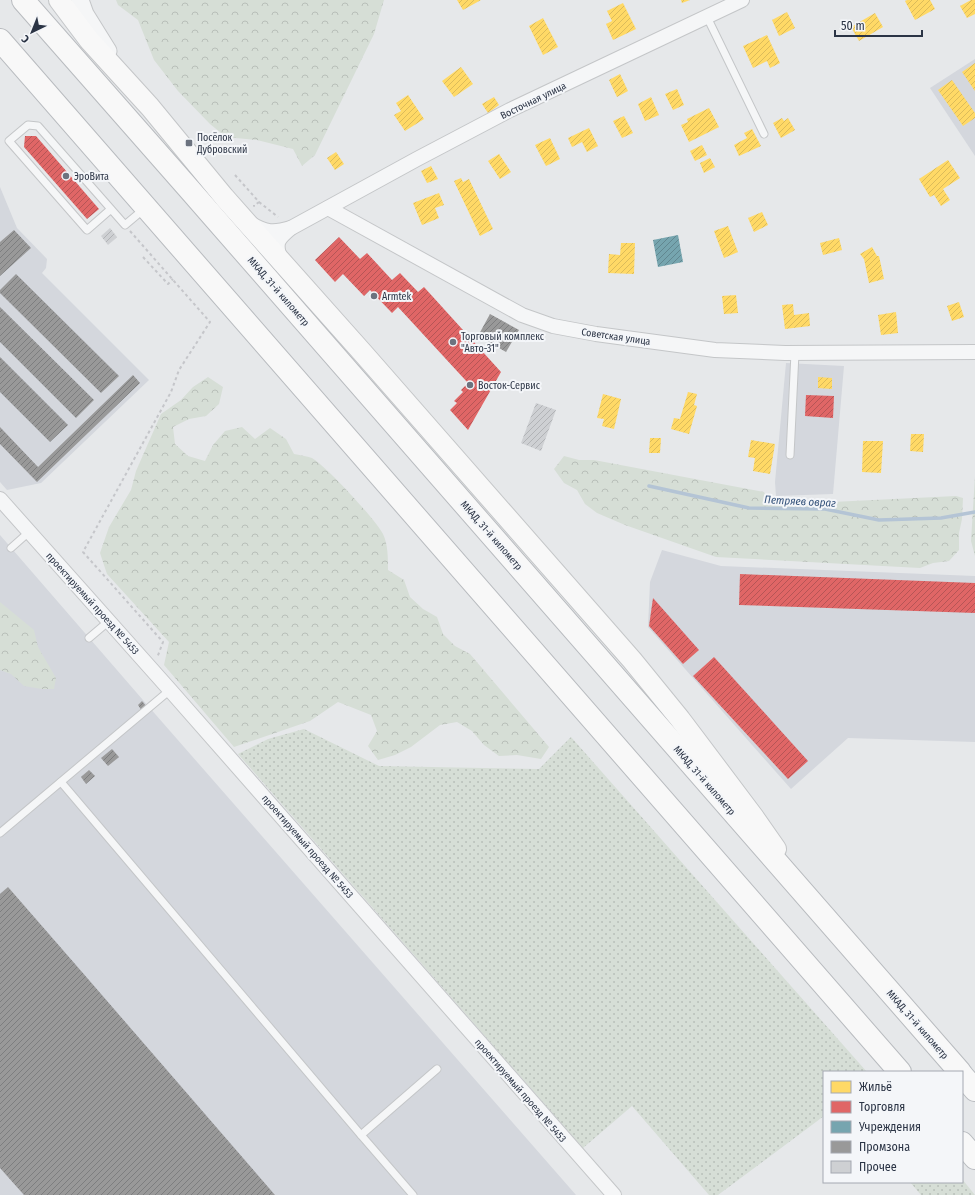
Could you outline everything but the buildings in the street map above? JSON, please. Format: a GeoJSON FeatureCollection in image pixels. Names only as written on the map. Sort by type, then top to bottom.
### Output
{"type":"FeatureCollection","features":[{"type":"Feature","properties":{"kind":"highway","name":"МКАД, 31-й километр"},"geometry":{"type":"LineString","coordinates":[[23,0],[211,213],[959,1071]]}},
{"type":"Feature","properties":{"kind":"highway"},"geometry":{"type":"LineString","coordinates":[[5,46],[899,1071]]}},
{"type":"Feature","properties":{"kind":"highway"},"geometry":{"type":"LineString","coordinates":[[963,1076],[975,1090]]}},
{"type":"Feature","properties":{"kind":"highway"},"geometry":{"type":"LineString","coordinates":[[963,1144],[975,1158]]}},
{"type":"Feature","properties":{"kind":"main road"},"geometry":{"type":"LineString","coordinates":[[59,0],[89,40],[249,212],[281,261],[636,666],[680,719],[753,816],[815,906]]}},
{"type":"Feature","properties":{"kind":"street"},"geometry":{"type":"LineString","coordinates":[[80,0],[85,14],[105,47],[150,107]]}},
{"type":"Feature","properties":{"kind":"street","name":"Восточная улица"},"geometry":{"type":"LineString","coordinates":[[328,208],[510,110],[742,0]]}},
{"type":"Feature","properties":{"kind":"street"},"geometry":{"type":"LineString","coordinates":[[281,261],[277,250],[277,243],[281,236],[291,228],[328,208]]}},
{"type":"Feature","properties":{"kind":"street","name":"Советская улица"},"geometry":{"type":"LineString","coordinates":[[328,208],[522,316],[552,326],[596,334],[715,350],[795,353],[975,352]]}},
{"type":"Feature","properties":{"kind":"street"},"geometry":{"type":"LineString","coordinates":[[249,212],[257,227],[268,231],[277,232],[291,228]]}},
{"type":"Feature","properties":{"kind":"street","name":"проектируемый проезд № 5453"},"geometry":{"type":"LineString","coordinates":[[0,499],[614,1195]]}},
{"type":"Feature","properties":{"kind":"lane"},"geometry":{"type":"LineString","coordinates":[[707,17],[764,134]]}},
{"type":"Feature","properties":{"kind":"lane"},"geometry":{"type":"LineString","coordinates":[[111,209],[87,230],[9,141],[28,125],[38,126],[111,209],[125,225],[146,207]]}},
{"type":"Feature","properties":{"kind":"lane"},"geometry":{"type":"LineString","coordinates":[[790,455],[795,353]]}},
{"type":"Feature","properties":{"kind":"lane"},"geometry":{"type":"LineString","coordinates":[[11,548],[29,532]]}},
{"type":"Feature","properties":{"kind":"lane"},"geometry":{"type":"LineString","coordinates":[[89,638],[109,621]]}},
{"type":"Feature","properties":{"kind":"lane"},"geometry":{"type":"LineString","coordinates":[[0,833],[170,690]]}},
{"type":"Feature","properties":{"kind":"lane"},"geometry":{"type":"LineString","coordinates":[[61,782],[413,1195]]}},
{"type":"Feature","properties":{"kind":"lane"},"geometry":{"type":"LineString","coordinates":[[361,1135],[437,1069]]}},
{"type":"Feature","properties":{"kind":"path"},"geometry":{"type":"LineString","coordinates":[[235,175],[259,202],[291,228]]}},
{"type":"Feature","properties":{"kind":"path"},"geometry":{"type":"LineString","coordinates":[[249,212],[259,202]]}},
{"type":"Feature","properties":{"kind":"path"},"geometry":{"type":"LineString","coordinates":[[125,225],[210,322],[178,370],[171,392],[83,552],[163,642],[153,671]]}},
{"type":"Feature","properties":{"kind":"path"},"geometry":{"type":"LineString","coordinates":[[143,257],[168,284],[173,279]]}},
{"type":"Feature","properties":{"kind":"shaded area"},"geometry":{"type":"Polygon","coordinates":[[[975,59],[975,156],[930,88],[975,59]]]}},
{"type":"Feature","properties":{"kind":"shaded area"},"geometry":{"type":"Polygon","coordinates":[[[0,187],[17,228],[47,259],[46,268],[42,273],[149,380],[41,483],[7,490],[0,482],[0,187]]]}},
{"type":"Feature","properties":{"kind":"shaded area"},"geometry":{"type":"Polygon","coordinates":[[[786,363],[844,366],[833,494],[776,496],[775,482],[786,363]]]}},
{"type":"Feature","properties":{"kind":"shaded area"},"geometry":{"type":"Polygon","coordinates":[[[0,535],[149,707],[576,1195],[0,1195],[0,535]]]}},
{"type":"Feature","properties":{"kind":"shaded area"},"geometry":{"type":"Polygon","coordinates":[[[662,550],[721,566],[975,576],[975,742],[848,738],[791,789],[648,627],[650,582],[662,550]]]}},
{"type":"Feature","properties":{"kind":"green space"},"geometry":{"type":"Polygon","coordinates":[[[116,0],[384,0],[374,34],[315,155],[302,166],[293,149],[257,140],[226,137],[210,124],[178,91],[154,60],[138,20],[118,5],[116,0]]]}},
{"type":"Feature","properties":{"kind":"green space"},"geometry":{"type":"Polygon","coordinates":[[[208,377],[223,387],[219,404],[206,416],[189,419],[173,427],[175,444],[188,456],[205,461],[213,445],[225,431],[242,427],[255,439],[270,428],[286,439],[294,454],[312,458],[328,471],[371,517],[383,534],[388,556],[388,570],[404,580],[410,597],[423,609],[437,617],[443,634],[455,646],[470,654],[549,747],[541,759],[517,755],[499,756],[484,745],[472,731],[457,722],[440,725],[411,747],[395,755],[378,760],[368,746],[377,731],[371,715],[338,702],[310,721],[234,747],[164,665],[169,642],[107,574],[100,553],[109,527],[131,490],[136,471],[161,414],[181,400],[193,387],[208,377]]]}},
{"type":"Feature","properties":{"kind":"green space"},"geometry":{"type":"Polygon","coordinates":[[[564,456],[579,460],[594,460],[764,492],[770,505],[956,496],[963,498],[962,519],[959,533],[959,550],[949,561],[933,563],[920,568],[716,557],[625,525],[597,513],[585,504],[577,490],[564,483],[554,469],[564,456]]]}},
{"type":"Feature","properties":{"kind":"green space"},"geometry":{"type":"Polygon","coordinates":[[[975,476],[975,556],[971,541],[975,476]]]}},
{"type":"Feature","properties":{"kind":"green space"},"geometry":{"type":"Polygon","coordinates":[[[0,602],[34,630],[38,647],[56,678],[54,689],[24,686],[11,674],[0,670],[0,602]]]}},
{"type":"Feature","properties":{"kind":"green space"},"geometry":{"type":"Polygon","coordinates":[[[304,729],[379,766],[539,769],[571,737],[866,1071],[823,1071],[823,1117],[718,1195],[709,1195],[632,1106],[583,1148],[238,754],[268,739],[304,729]]]}},
{"type":"Feature","properties":{"kind":"green space"},"geometry":{"type":"Polygon","coordinates":[[[963,1180],[975,1195],[921,1195],[911,1183],[963,1183],[963,1180]]]}},
{"type":"Feature","properties":{"kind":"waterway","name":"Петряев овраг"},"geometry":{"type":"LineString","coordinates":[[649,486],[749,508],[825,509],[879,520],[941,518],[975,512]]}},
{"type":"Feature","properties":{"kind":"place","name":"Посёлок Дубровский"},"geometry":{"type":"Point","coordinates":[189,143]}},
{"type":"Feature","properties":{"kind":"place","name":"ЭроВита"},"geometry":{"type":"Point","coordinates":[66,176]}},
{"type":"Feature","properties":{"kind":"place","name":"Armtek"},"geometry":{"type":"Point","coordinates":[374,296]}},
{"type":"Feature","properties":{"kind":"place","name":"Торговый комплекс \"Авто-31\""},"geometry":{"type":"Point","coordinates":[453,342]}},
{"type":"Feature","properties":{"kind":"place","name":"Восток-Сервис"},"geometry":{"type":"Point","coordinates":[470,385]}}]}
